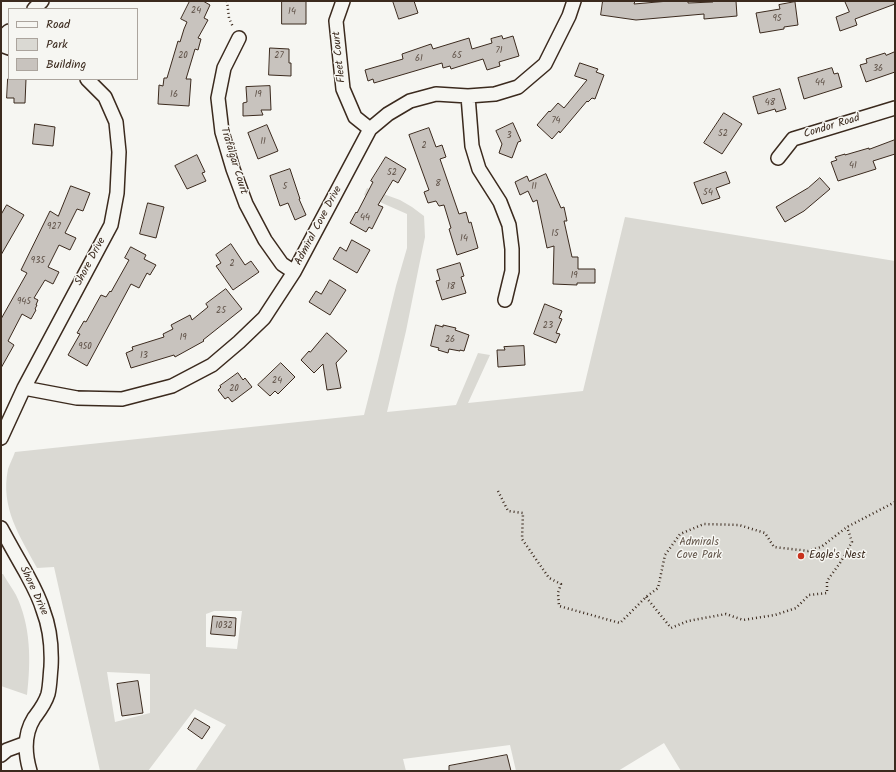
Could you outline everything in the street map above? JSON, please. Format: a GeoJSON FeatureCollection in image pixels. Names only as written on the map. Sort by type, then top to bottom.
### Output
{"type":"FeatureCollection","features":[{"type":"Feature","properties":{"kind":"street","name":"Fleet Court"},"geometry":{"type":"LineString","coordinates":[[343,1],[336,21],[343,89],[355,117],[370,129]]}},
{"type":"Feature","properties":{"kind":"street","name":"Admiral Cove Drive"},"geometry":{"type":"LineString","coordinates":[[24,388],[77,398],[122,399],[172,386],[212,365],[264,318],[294,272],[370,129],[388,114],[410,101],[436,94],[468,96],[495,94],[518,87],[545,64],[569,16],[574,1]]}},
{"type":"Feature","properties":{"kind":"street","name":"Trafalgar Court"},"geometry":{"type":"LineString","coordinates":[[239,38],[224,68],[218,98],[222,132],[232,169],[246,204],[265,240],[282,264],[294,272]]}},
{"type":"Feature","properties":{"kind":"street","name":"Shore Drive"},"geometry":{"type":"LineString","coordinates":[[1,438],[24,388],[111,225],[117,193],[119,152],[116,122],[104,97],[88,80]]}},
{"type":"Feature","properties":{"kind":"street"},"geometry":{"type":"LineString","coordinates":[[468,96],[472,146],[479,169],[500,202],[509,225],[512,249],[512,271],[505,300]]}},
{"type":"Feature","properties":{"kind":"street","name":"Condor Road"},"geometry":{"type":"LineString","coordinates":[[778,158],[793,139],[895,108]]}},
{"type":"Feature","properties":{"kind":"street","name":"Shore Drive"},"geometry":{"type":"LineString","coordinates":[[1,528],[37,594],[48,624],[51,646],[51,672],[48,695],[43,707],[32,722],[26,743],[26,758],[30,771]]}},
{"type":"Feature","properties":{"kind":"street"},"geometry":{"type":"LineString","coordinates":[[1,755],[7,750],[26,743]]}},
{"type":"Feature","properties":{"kind":"path"},"geometry":{"type":"LineString","coordinates":[[227,1],[229,18],[239,38]]}},
{"type":"Feature","properties":{"kind":"path"},"geometry":{"type":"LineString","coordinates":[[498,491],[508,511],[523,512],[522,538],[549,578],[561,584],[558,593],[560,606],[620,623],[646,597],[658,588],[665,555],[680,534],[704,524],[739,525],[765,533],[774,547],[808,552],[822,547],[847,527],[895,502]]}},
{"type":"Feature","properties":{"kind":"path"},"geometry":{"type":"LineString","coordinates":[[646,597],[671,628],[688,621],[726,614],[743,620],[775,615],[796,608],[809,595],[827,593],[827,581],[840,563],[852,542],[847,527]]}},
{"type":"Feature","properties":{"kind":"green space","name":"Admirals Cove Park"},"geometry":{"type":"Polygon","coordinates":[[[367,188],[400,200],[424,216],[425,237],[406,331],[387,412],[456,405],[478,353],[490,355],[468,403],[583,391],[625,217],[895,261],[895,771],[681,771],[664,743],[618,771],[516,771],[510,745],[403,759],[406,771],[195,771],[226,725],[195,709],[148,771],[100,771],[54,567],[37,568],[18,533],[9,509],[6,483],[8,469],[15,452],[364,415],[407,248],[407,214],[364,195],[367,188]],[[214,611],[206,614],[206,647],[237,649],[242,611],[214,611]],[[107,672],[115,722],[150,713],[150,674],[107,672]]]}},
{"type":"Feature","properties":{"kind":"green space"},"geometry":{"type":"Polygon","coordinates":[[[1,574],[3,574],[16,595],[25,619],[29,644],[27,695],[1,686],[1,574]]]}},
{"type":"Feature","properties":{"kind":"building"},"geometry":{"type":"Polygon","coordinates":[[[190,1],[203,1],[210,5],[204,18],[208,20],[198,38],[201,39],[198,50],[195,49],[186,79],[191,79],[189,106],[158,104],[159,85],[163,86],[164,78],[167,78],[178,41],[180,42],[187,22],[181,19],[190,1]]]}},
{"type":"Feature","properties":{"kind":"building"},"geometry":{"type":"Polygon","coordinates":[[[282,1],[306,1],[306,24],[282,24],[282,1]]]}},
{"type":"Feature","properties":{"kind":"building"},"geometry":{"type":"Polygon","coordinates":[[[393,1],[414,1],[418,13],[399,19],[393,1]]]}},
{"type":"Feature","properties":{"kind":"building"},"geometry":{"type":"Polygon","coordinates":[[[603,1],[635,1],[634,4],[669,1],[688,1],[688,3],[736,1],[737,16],[704,19],[704,14],[636,20],[601,15],[603,1]]]}},
{"type":"Feature","properties":{"kind":"building"},"geometry":{"type":"Polygon","coordinates":[[[845,1],[895,1],[895,4],[855,19],[857,25],[840,31],[836,17],[849,12],[845,1]]]}},
{"type":"Feature","properties":{"kind":"building"},"geometry":{"type":"Polygon","coordinates":[[[795,2],[798,25],[760,33],[756,13],[780,9],[779,5],[795,2]]]}},
{"type":"Feature","properties":{"kind":"building"},"geometry":{"type":"Polygon","coordinates":[[[502,36],[503,39],[513,36],[519,56],[499,62],[500,66],[487,70],[483,59],[451,69],[450,66],[443,68],[442,63],[374,83],[373,79],[368,81],[365,70],[403,59],[402,54],[431,44],[433,49],[469,38],[472,49],[492,43],[491,39],[502,36]]]}},
{"type":"Feature","properties":{"kind":"building"},"geometry":{"type":"Polygon","coordinates":[[[270,48],[289,49],[291,76],[269,75],[270,48]]]}},
{"type":"Feature","properties":{"kind":"building"},"geometry":{"type":"Polygon","coordinates":[[[895,52],[895,72],[866,82],[860,65],[867,63],[866,59],[885,53],[886,55],[895,52]]]}},
{"type":"Feature","properties":{"kind":"building"},"geometry":{"type":"Polygon","coordinates":[[[580,63],[598,69],[596,72],[604,75],[595,99],[592,98],[588,102],[587,101],[560,133],[559,131],[552,139],[537,125],[558,103],[564,108],[587,80],[575,76],[580,63]]]}},
{"type":"Feature","properties":{"kind":"building"},"geometry":{"type":"Polygon","coordinates":[[[832,68],[834,74],[838,73],[842,87],[804,99],[798,78],[832,68]]]}},
{"type":"Feature","properties":{"kind":"building"},"geometry":{"type":"Polygon","coordinates":[[[8,79],[26,80],[25,103],[14,103],[14,98],[7,98],[8,79]]]}},
{"type":"Feature","properties":{"kind":"building"},"geometry":{"type":"Polygon","coordinates":[[[270,86],[271,110],[261,110],[263,115],[243,116],[243,103],[247,102],[246,87],[270,86]]]}},
{"type":"Feature","properties":{"kind":"building"},"geometry":{"type":"Polygon","coordinates":[[[780,89],[786,109],[776,112],[775,109],[758,114],[753,97],[780,89]]]}},
{"type":"Feature","properties":{"kind":"building"},"geometry":{"type":"Polygon","coordinates":[[[724,113],[742,124],[722,154],[704,143],[724,113]]]}},
{"type":"Feature","properties":{"kind":"building"},"geometry":{"type":"Polygon","coordinates":[[[513,123],[521,141],[518,142],[512,158],[499,153],[502,144],[496,131],[513,123]]]}},
{"type":"Feature","properties":{"kind":"building"},"geometry":{"type":"Polygon","coordinates":[[[35,124],[55,127],[53,146],[33,144],[35,124]]]}},
{"type":"Feature","properties":{"kind":"building"},"geometry":{"type":"Polygon","coordinates":[[[267,125],[278,151],[258,159],[248,133],[267,125]]]}},
{"type":"Feature","properties":{"kind":"building"},"geometry":{"type":"Polygon","coordinates":[[[429,128],[436,147],[442,145],[446,157],[440,159],[459,214],[466,212],[469,223],[471,222],[478,248],[457,255],[449,229],[451,228],[444,205],[439,206],[436,201],[428,203],[424,192],[429,190],[409,135],[429,128]]]}},
{"type":"Feature","properties":{"kind":"building"},"geometry":{"type":"Polygon","coordinates":[[[895,140],[895,154],[873,161],[876,169],[838,181],[831,162],[837,160],[835,157],[869,149],[895,140]]]}},
{"type":"Feature","properties":{"kind":"building"},"geometry":{"type":"Polygon","coordinates":[[[197,155],[205,172],[202,173],[206,181],[187,189],[175,166],[197,155]]]}},
{"type":"Feature","properties":{"kind":"building"},"geometry":{"type":"Polygon","coordinates":[[[386,157],[406,169],[398,183],[393,180],[378,205],[383,207],[372,229],[369,227],[366,232],[350,223],[356,212],[357,213],[373,182],[371,181],[386,157]]]}},
{"type":"Feature","properties":{"kind":"building"},"geometry":{"type":"Polygon","coordinates":[[[290,169],[299,199],[306,215],[295,220],[288,203],[280,206],[270,176],[290,169]]]}},
{"type":"Feature","properties":{"kind":"building"},"geometry":{"type":"Polygon","coordinates":[[[726,172],[730,183],[716,188],[720,198],[702,204],[694,183],[726,172]]]}},
{"type":"Feature","properties":{"kind":"building"},"geometry":{"type":"Polygon","coordinates":[[[546,174],[561,208],[564,207],[567,221],[564,221],[572,257],[578,257],[578,269],[595,269],[595,283],[577,283],[577,285],[553,284],[554,246],[547,248],[537,200],[533,202],[528,191],[520,195],[515,182],[527,176],[529,181],[546,174]]]}},
{"type":"Feature","properties":{"kind":"building"},"geometry":{"type":"Polygon","coordinates":[[[820,178],[830,189],[804,211],[785,222],[776,207],[808,188],[820,178]]]}},
{"type":"Feature","properties":{"kind":"building"},"geometry":{"type":"Polygon","coordinates":[[[71,186],[90,193],[83,211],[77,209],[65,233],[76,238],[70,250],[59,245],[48,267],[59,272],[53,284],[45,280],[34,298],[38,300],[36,310],[31,319],[22,314],[8,341],[14,345],[1,368],[1,319],[27,273],[21,270],[50,211],[58,216],[71,186]]]}},
{"type":"Feature","properties":{"kind":"building"},"geometry":{"type":"Polygon","coordinates":[[[148,203],[164,207],[156,238],[140,234],[148,203]]]}},
{"type":"Feature","properties":{"kind":"building"},"geometry":{"type":"Polygon","coordinates":[[[7,205],[24,215],[1,255],[1,215],[7,205]]]}},
{"type":"Feature","properties":{"kind":"building"},"geometry":{"type":"Polygon","coordinates":[[[352,240],[370,250],[357,273],[333,259],[340,247],[346,251],[352,240]]]}},
{"type":"Feature","properties":{"kind":"building"},"geometry":{"type":"Polygon","coordinates":[[[231,244],[245,265],[251,261],[259,272],[233,290],[216,266],[221,263],[216,255],[231,244]]]}},
{"type":"Feature","properties":{"kind":"building"},"geometry":{"type":"Polygon","coordinates":[[[131,247],[146,255],[144,259],[156,265],[150,275],[147,273],[139,288],[131,284],[87,366],[68,355],[80,334],[77,333],[84,321],[86,322],[101,295],[106,297],[110,291],[111,292],[129,260],[125,258],[131,247]]]}},
{"type":"Feature","properties":{"kind":"building"},"geometry":{"type":"Polygon","coordinates":[[[460,263],[464,276],[461,277],[466,293],[442,300],[436,281],[440,280],[437,270],[460,263]]]}},
{"type":"Feature","properties":{"kind":"building"},"geometry":{"type":"Polygon","coordinates":[[[330,280],[346,290],[330,315],[309,302],[316,291],[321,294],[330,280]]]}},
{"type":"Feature","properties":{"kind":"building"},"geometry":{"type":"Polygon","coordinates":[[[226,289],[242,309],[203,340],[204,341],[175,357],[174,355],[131,368],[126,353],[133,350],[132,347],[164,337],[163,334],[173,329],[171,325],[190,315],[192,320],[208,307],[206,304],[226,289]]]}},
{"type":"Feature","properties":{"kind":"building"},"geometry":{"type":"Polygon","coordinates":[[[545,304],[562,311],[559,318],[562,319],[556,333],[560,334],[556,343],[534,334],[545,304]]]}},
{"type":"Feature","properties":{"kind":"building"},"geometry":{"type":"Polygon","coordinates":[[[436,325],[456,328],[455,330],[469,335],[464,351],[449,349],[448,353],[431,346],[436,325]]]}},
{"type":"Feature","properties":{"kind":"building"},"geometry":{"type":"Polygon","coordinates":[[[327,333],[347,351],[336,363],[341,388],[327,390],[323,364],[314,373],[301,360],[327,333]]]}},
{"type":"Feature","properties":{"kind":"building"},"geometry":{"type":"Polygon","coordinates":[[[524,346],[525,365],[498,367],[497,350],[505,350],[504,347],[524,346]]]}},
{"type":"Feature","properties":{"kind":"building"},"geometry":{"type":"Polygon","coordinates":[[[281,363],[295,377],[278,394],[275,391],[270,396],[258,385],[281,363]]]}},
{"type":"Feature","properties":{"kind":"building"},"geometry":{"type":"Polygon","coordinates":[[[238,373],[243,380],[245,378],[252,387],[232,402],[228,397],[225,399],[218,390],[221,387],[220,386],[238,373]]]}},
{"type":"Feature","properties":{"kind":"building"},"geometry":{"type":"Polygon","coordinates":[[[213,616],[236,618],[235,636],[211,634],[213,616]]]}},
{"type":"Feature","properties":{"kind":"building"},"geometry":{"type":"Polygon","coordinates":[[[138,681],[143,713],[122,716],[117,684],[138,681]]]}},
{"type":"Feature","properties":{"kind":"building"},"geometry":{"type":"Polygon","coordinates":[[[195,718],[210,727],[202,739],[188,729],[195,718]]]}},
{"type":"Feature","properties":{"kind":"building"},"geometry":{"type":"Polygon","coordinates":[[[507,755],[511,771],[449,771],[449,766],[507,755]]]}},
{"type":"Feature","properties":{"kind":"place","name":"Eagle's Nest"},"geometry":{"type":"Point","coordinates":[801,556]}}]}
